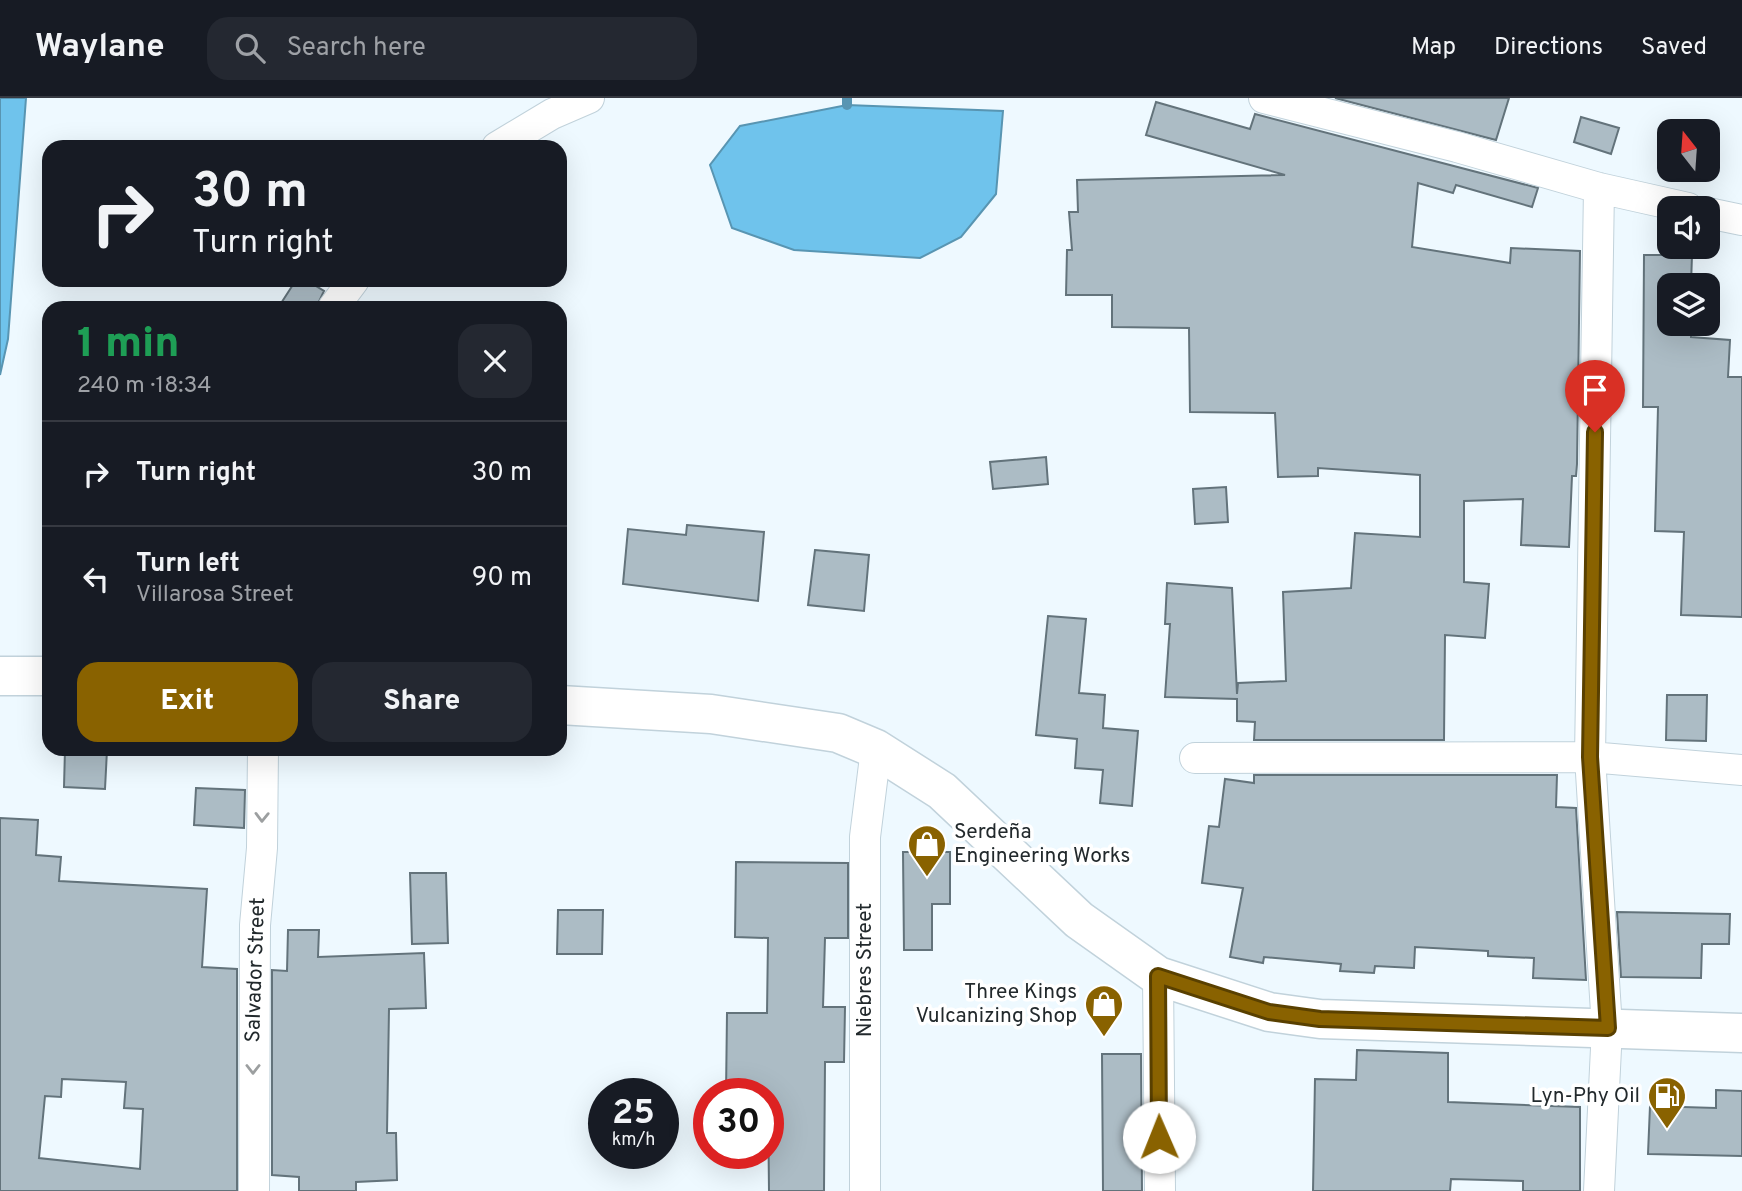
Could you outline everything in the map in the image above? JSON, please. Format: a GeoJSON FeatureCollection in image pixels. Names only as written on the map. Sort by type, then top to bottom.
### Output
{"type":"FeatureCollection","features":[{"type":"Feature","properties":{"kind":"main road"},"geometry":{"type":"LineString","coordinates":[[0,676],[42,676]]}},
{"type":"Feature","properties":{"kind":"main road"},"geometry":{"type":"LineString","coordinates":[[567,705],[711,714],[798,725],[838,733],[876,749],[942,791],[1079,920],[1158,976],[1269,1012],[1320,1019],[1742,1033]]}},
{"type":"Feature","properties":{"kind":"street"},"geometry":{"type":"LineString","coordinates":[[509,140],[552,114],[589,98]]}},
{"type":"Feature","properties":{"kind":"street"},"geometry":{"type":"LineString","coordinates":[[1264,98],[1457,147],[1599,188],[1657,201]]}},
{"type":"Feature","properties":{"kind":"street"},"geometry":{"type":"LineString","coordinates":[[1599,188],[1590,757],[1608,1028],[1599,1191]]}},
{"type":"Feature","properties":{"kind":"street"},"geometry":{"type":"LineString","coordinates":[[1720,215],[1742,220]]}},
{"type":"Feature","properties":{"kind":"street","name":"Niebres Street"},"geometry":{"type":"LineString","coordinates":[[865,1191],[865,838],[876,749]]}},
{"type":"Feature","properties":{"kind":"street","name":"Salvador Street"},"geometry":{"type":"LineString","coordinates":[[254,1191],[254,962],[262,848],[263,756]]}},
{"type":"Feature","properties":{"kind":"street"},"geometry":{"type":"LineString","coordinates":[[1195,758],[1590,757],[1742,770]]}},
{"type":"Feature","properties":{"kind":"street"},"geometry":{"type":"LineString","coordinates":[[1158,976],[1160,1191]]}},
{"type":"Feature","properties":{"kind":"water"},"geometry":{"type":"Polygon","coordinates":[[[0,98],[26,98],[8,339],[0,375],[0,98]]]}},
{"type":"Feature","properties":{"kind":"water"},"geometry":{"type":"Polygon","coordinates":[[[847,105],[1003,111],[996,194],[961,237],[920,258],[794,250],[732,228],[710,165],[740,126],[847,105]]]}},
{"type":"Feature","properties":{"kind":"building"},"geometry":{"type":"Polygon","coordinates":[[[1335,98],[1509,98],[1496,140],[1335,98]]]}},
{"type":"Feature","properties":{"kind":"building"},"geometry":{"type":"Polygon","coordinates":[[[1156,102],[1250,129],[1255,114],[1538,188],[1532,207],[1456,185],[1453,193],[1418,183],[1412,247],[1510,263],[1511,248],[1580,251],[1577,464],[1576,476],[1572,476],[1569,547],[1521,545],[1523,499],[1464,501],[1464,582],[1489,584],[1485,638],[1445,635],[1444,740],[1254,740],[1255,722],[1237,721],[1237,699],[1165,697],[1170,624],[1165,624],[1167,583],[1232,588],[1237,694],[1238,683],[1286,681],[1283,592],[1351,588],[1355,533],[1420,537],[1420,475],[1318,468],[1318,476],[1278,477],[1275,413],[1190,412],[1189,328],[1112,327],[1112,295],[1066,295],[1067,250],[1072,250],[1069,212],[1078,212],[1077,180],[1285,175],[1146,135],[1156,102]]]}},
{"type":"Feature","properties":{"kind":"building"},"geometry":{"type":"Polygon","coordinates":[[[1581,117],[1619,128],[1611,154],[1574,142],[1581,117]]]}},
{"type":"Feature","properties":{"kind":"building"},"geometry":{"type":"Polygon","coordinates":[[[1644,255],[1657,255],[1657,259],[1692,259],[1691,273],[1657,273],[1657,336],[1730,340],[1728,377],[1742,377],[1742,617],[1681,615],[1684,532],[1655,531],[1658,407],[1643,407],[1644,255]]]}},
{"type":"Feature","properties":{"kind":"building"},"geometry":{"type":"Polygon","coordinates":[[[292,287],[317,287],[324,291],[319,301],[282,301],[292,287]]]}},
{"type":"Feature","properties":{"kind":"building"},"geometry":{"type":"Polygon","coordinates":[[[1046,457],[1048,484],[993,489],[990,462],[1046,457]]]}},
{"type":"Feature","properties":{"kind":"building"},"geometry":{"type":"Polygon","coordinates":[[[1226,487],[1228,522],[1195,524],[1193,489],[1226,487]]]}},
{"type":"Feature","properties":{"kind":"building"},"geometry":{"type":"Polygon","coordinates":[[[687,525],[764,532],[758,601],[623,584],[628,529],[686,535],[687,525]]]}},
{"type":"Feature","properties":{"kind":"building"},"geometry":{"type":"Polygon","coordinates":[[[815,550],[869,555],[864,611],[808,605],[815,550]]]}},
{"type":"Feature","properties":{"kind":"building"},"geometry":{"type":"Polygon","coordinates":[[[1048,616],[1086,619],[1079,693],[1105,695],[1103,728],[1138,731],[1132,806],[1100,803],[1103,770],[1075,768],[1077,739],[1036,735],[1048,616]]]}},
{"type":"Feature","properties":{"kind":"building"},"geometry":{"type":"Polygon","coordinates":[[[1667,695],[1707,695],[1706,741],[1666,740],[1667,695]]]}},
{"type":"Feature","properties":{"kind":"building"},"geometry":{"type":"Polygon","coordinates":[[[65,756],[107,756],[105,789],[64,787],[65,756]]]}},
{"type":"Feature","properties":{"kind":"building"},"geometry":{"type":"Polygon","coordinates":[[[1254,775],[1557,775],[1556,807],[1576,808],[1586,980],[1533,978],[1534,958],[1488,956],[1488,951],[1415,947],[1414,968],[1375,966],[1374,973],[1340,971],[1341,964],[1264,957],[1263,963],[1230,957],[1243,888],[1202,883],[1209,826],[1219,827],[1225,779],[1254,783],[1254,775]]]}},
{"type":"Feature","properties":{"kind":"building"},"geometry":{"type":"Polygon","coordinates":[[[196,788],[245,790],[244,828],[194,825],[196,788]]]}},
{"type":"Feature","properties":{"kind":"building"},"geometry":{"type":"Polygon","coordinates":[[[0,818],[38,820],[36,855],[61,857],[59,881],[207,889],[202,967],[237,969],[237,1191],[0,1191],[0,818]],[[62,1079],[61,1097],[45,1096],[39,1158],[140,1169],[143,1109],[124,1108],[126,1082],[62,1079]]]}},
{"type":"Feature","properties":{"kind":"building","name":"Serdeña Engineering Works"},"geometry":{"type":"Polygon","coordinates":[[[903,852],[950,852],[950,904],[932,904],[932,950],[904,950],[903,852]]]}},
{"type":"Feature","properties":{"kind":"building"},"geometry":{"type":"Polygon","coordinates":[[[736,862],[848,863],[848,938],[825,938],[823,1007],[845,1007],[844,1062],[825,1062],[824,1191],[769,1191],[769,1169],[784,1169],[784,1078],[726,1078],[727,1013],[767,1013],[768,938],[735,937],[736,862]]]}},
{"type":"Feature","properties":{"kind":"building"},"geometry":{"type":"Polygon","coordinates":[[[410,873],[446,873],[448,943],[412,944],[410,873]]]}},
{"type":"Feature","properties":{"kind":"building"},"geometry":{"type":"Polygon","coordinates":[[[558,910],[603,910],[602,954],[557,954],[558,910]]]}},
{"type":"Feature","properties":{"kind":"building"},"geometry":{"type":"Polygon","coordinates":[[[1617,912],[1730,914],[1729,944],[1702,944],[1701,978],[1621,977],[1617,912]]]}},
{"type":"Feature","properties":{"kind":"building"},"geometry":{"type":"Polygon","coordinates":[[[288,930],[319,930],[318,957],[424,953],[426,1008],[389,1009],[387,1133],[396,1133],[397,1180],[356,1182],[356,1191],[299,1191],[299,1177],[272,1175],[272,970],[287,971],[288,930]]]}},
{"type":"Feature","properties":{"kind":"building"},"geometry":{"type":"Polygon","coordinates":[[[1357,1050],[1448,1053],[1448,1102],[1580,1107],[1580,1191],[1523,1191],[1523,1181],[1451,1179],[1450,1191],[1313,1191],[1315,1079],[1356,1080],[1357,1050]]]}},
{"type":"Feature","properties":{"kind":"building"},"geometry":{"type":"Polygon","coordinates":[[[1102,1054],[1141,1054],[1142,1191],[1103,1191],[1102,1054]]]}},
{"type":"Feature","properties":{"kind":"building"},"geometry":{"type":"Polygon","coordinates":[[[1716,1090],[1742,1091],[1742,1156],[1648,1154],[1650,1106],[1716,1108],[1716,1090]]]}},
{"type":"Feature","properties":{"kind":"waterway"},"geometry":{"type":"LineString","coordinates":[[847,98],[847,105]]}},
{"type":"Feature","properties":{"kind":"place","name":"Serdeña Engineering Works"},"geometry":{"type":"Point","coordinates":[927,878]}},
{"type":"Feature","properties":{"kind":"place","name":"Three Kings Vulcanizing Shop"},"geometry":{"type":"Point","coordinates":[1104,1038]}},
{"type":"Feature","properties":{"kind":"place","name":"Lyn-Phy Oil"},"geometry":{"type":"Point","coordinates":[1667,1130]}},
{"type":"Feature","properties":{"kind":"route"},"geometry":{"type":"LineString","coordinates":[[1159,1137],[1158,976],[1269,1012],[1320,1019],[1608,1028],[1590,757],[1595,432]]}}]}
